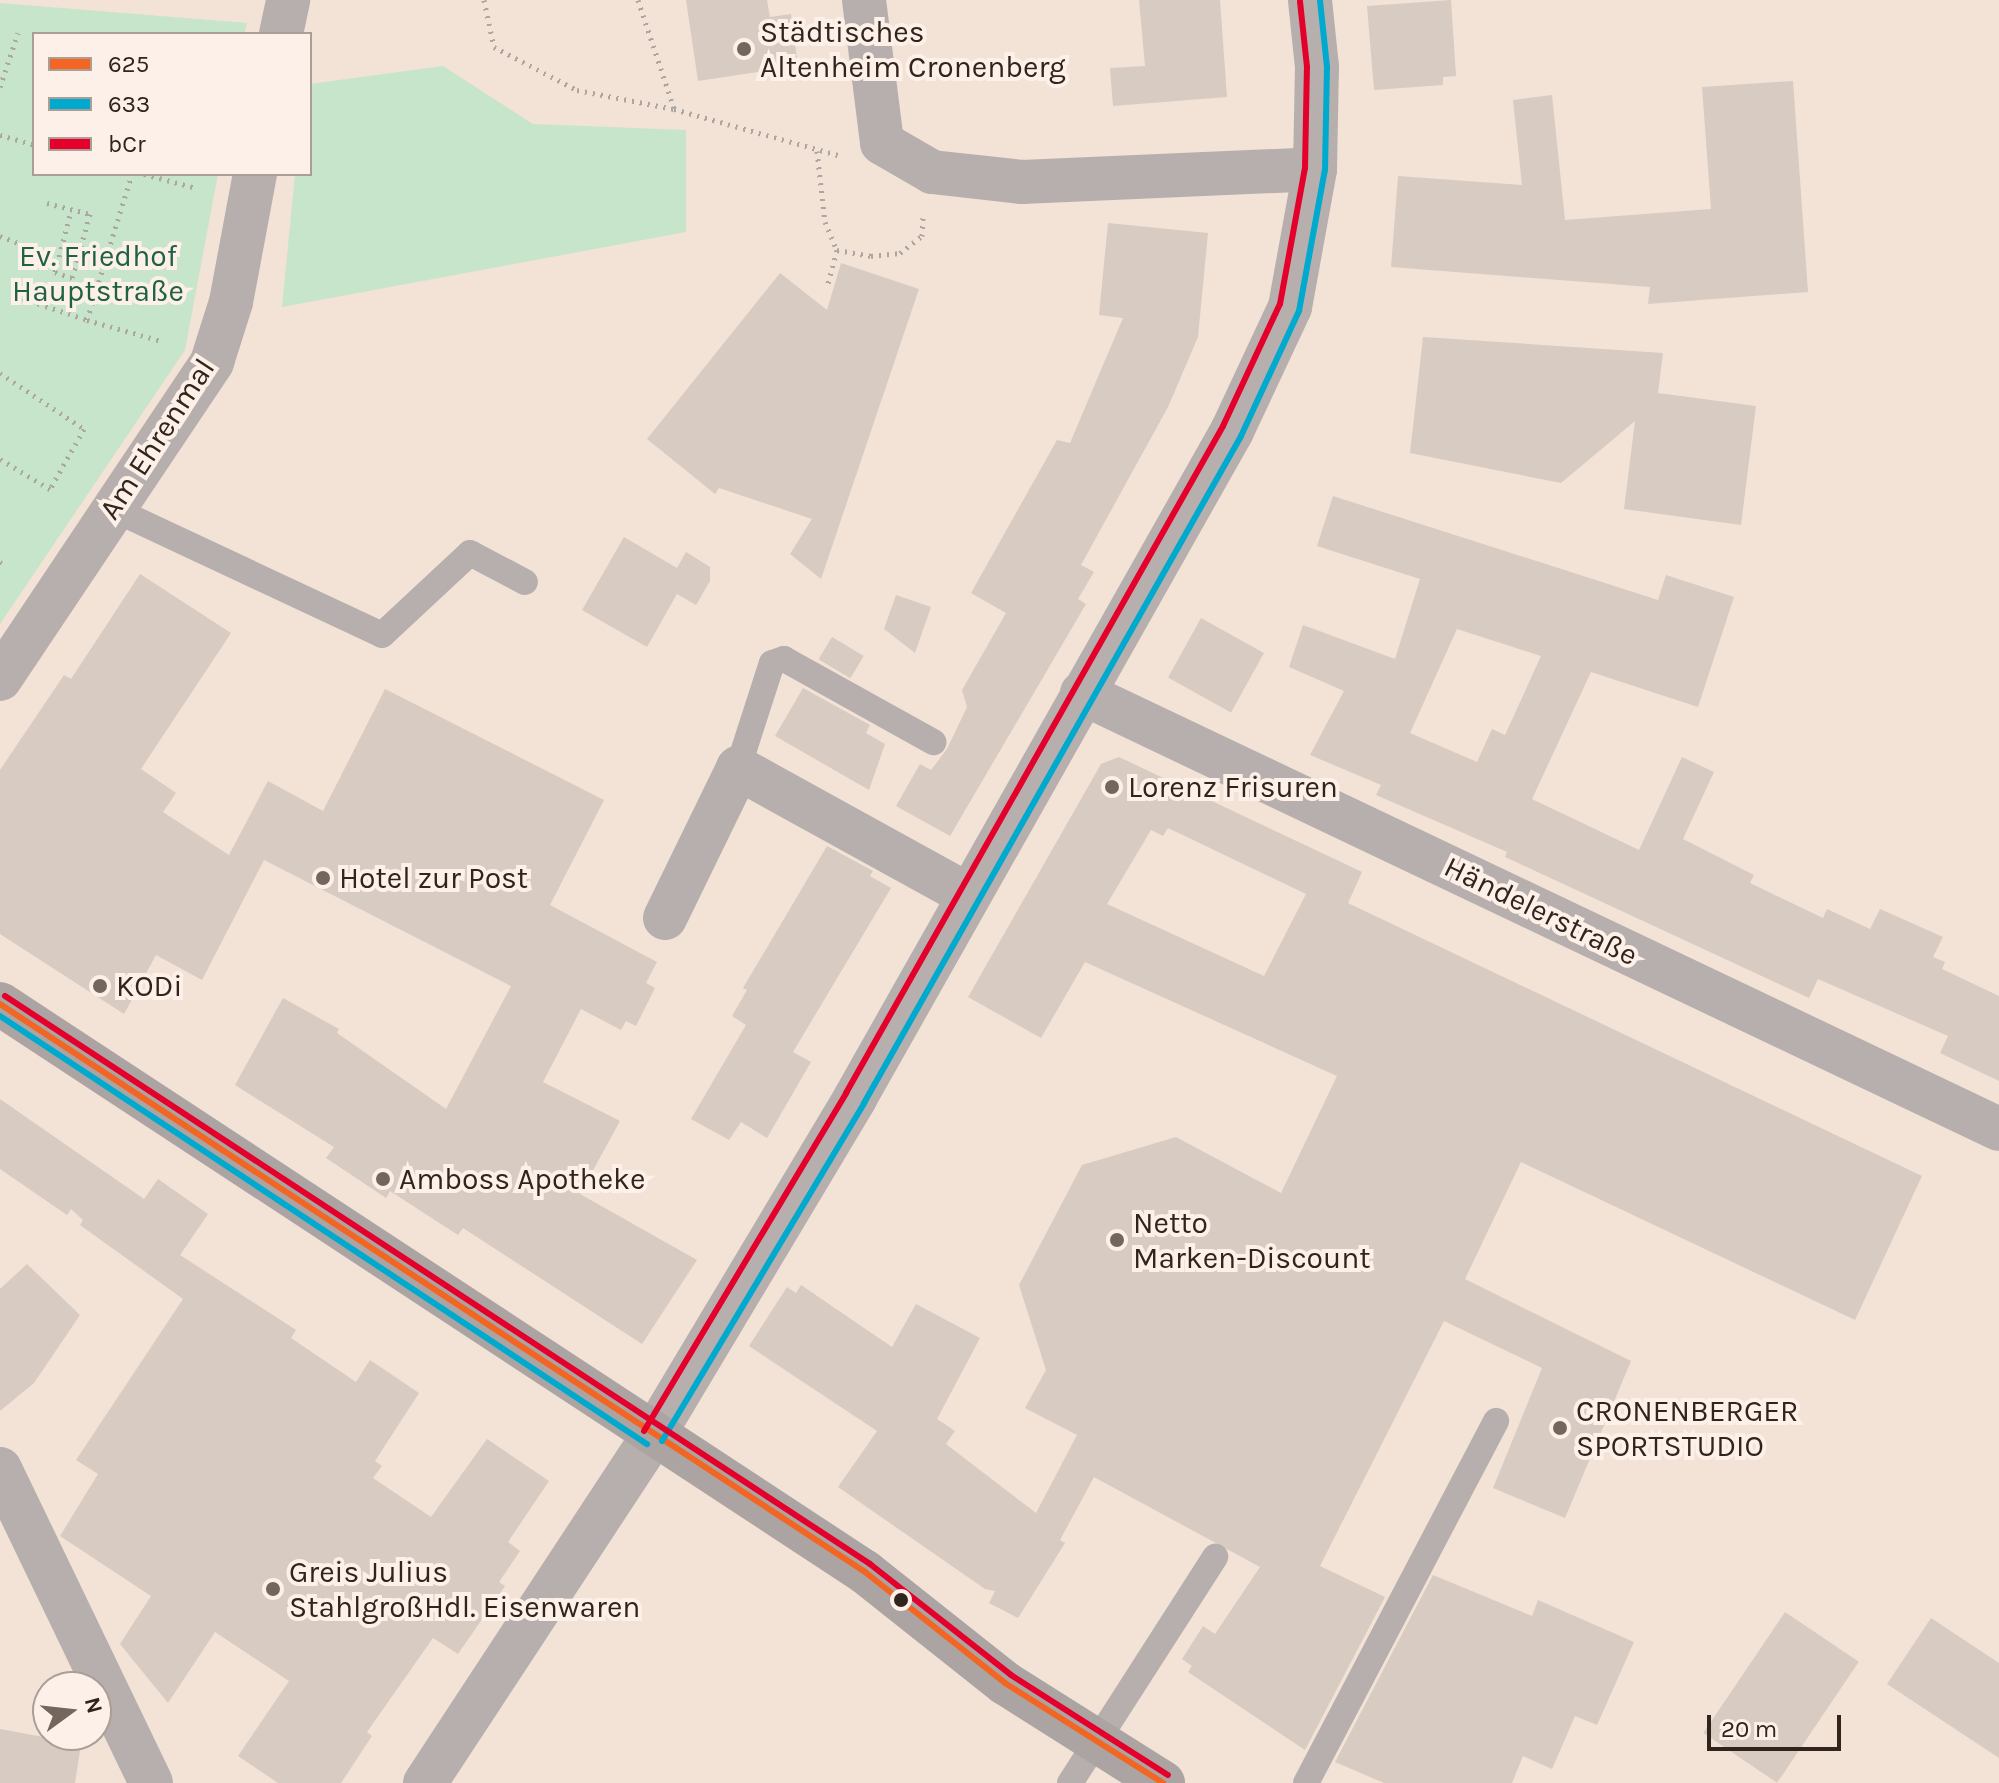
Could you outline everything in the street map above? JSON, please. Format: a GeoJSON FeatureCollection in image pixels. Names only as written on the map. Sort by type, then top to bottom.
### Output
{"type":"FeatureCollection","features":[{"type":"Feature","properties":{"kind":"main road"},"geometry":{"type":"LineString","coordinates":[[0,1004],[447,1295],[653,1436],[865,1572],[1005,1683],[1098,1739],[1163,1783]]}},
{"type":"Feature","properties":{"kind":"street"},"geometry":{"type":"LineString","coordinates":[[281,32],[288,0]]}},
{"type":"Feature","properties":{"kind":"street"},"geometry":{"type":"LineString","coordinates":[[864,0],[882,143],[932,172],[1022,182],[1315,169]]}},
{"type":"Feature","properties":{"kind":"street"},"geometry":{"type":"LineString","coordinates":[[425,1783],[653,1436],[855,1098],[1232,431],[1290,307],[1315,169],[1317,67],[1310,0]]}},
{"type":"Feature","properties":{"kind":"street","name":"Am Ehrenmal"},"geometry":{"type":"LineString","coordinates":[[5,661],[212,362],[231,302],[255,176]]}},
{"type":"Feature","properties":{"kind":"street","name":"Händelerstraße"},"geometry":{"type":"LineString","coordinates":[[1082,693],[1999,1129]]}},
{"type":"Feature","properties":{"kind":"street"},"geometry":{"type":"LineString","coordinates":[[665,918],[738,768],[968,895]]}},
{"type":"Feature","properties":{"kind":"street"},"geometry":{"type":"LineString","coordinates":[[0,1469],[151,1783]]}},
{"type":"Feature","properties":{"kind":"lane"},"geometry":{"type":"LineString","coordinates":[[111,508],[382,635],[470,553],[525,582]]}},
{"type":"Feature","properties":{"kind":"lane"},"geometry":{"type":"LineString","coordinates":[[738,768],[772,663],[784,659],[933,742]]}},
{"type":"Feature","properties":{"kind":"lane"},"geometry":{"type":"LineString","coordinates":[[1306,1783],[1496,1421]]}},
{"type":"Feature","properties":{"kind":"lane"},"geometry":{"type":"LineString","coordinates":[[1070,1783],[1215,1557]]}},
{"type":"Feature","properties":{"kind":"path"},"geometry":{"type":"LineString","coordinates":[[484,0],[494,47],[577,90],[674,109],[817,151],[856,158],[882,143]]}},
{"type":"Feature","properties":{"kind":"path"},"geometry":{"type":"LineString","coordinates":[[638,0],[674,109]]}},
{"type":"Feature","properties":{"kind":"path"},"geometry":{"type":"LineString","coordinates":[[0,87],[18,33]]}},
{"type":"Feature","properties":{"kind":"path"},"geometry":{"type":"LineString","coordinates":[[0,135],[32,144]]}},
{"type":"Feature","properties":{"kind":"path"},"geometry":{"type":"LineString","coordinates":[[817,151],[825,222],[837,250],[827,287]]}},
{"type":"Feature","properties":{"kind":"path"},"geometry":{"type":"LineString","coordinates":[[837,250],[871,256],[916,245],[932,172]]}},
{"type":"Feature","properties":{"kind":"path"},"geometry":{"type":"LineString","coordinates":[[87,320],[131,176]]}},
{"type":"Feature","properties":{"kind":"path"},"geometry":{"type":"LineString","coordinates":[[152,176],[193,187]]}},
{"type":"Feature","properties":{"kind":"path"},"geometry":{"type":"LineString","coordinates":[[47,203],[71,211]]}},
{"type":"Feature","properties":{"kind":"path"},"geometry":{"type":"LineString","coordinates":[[72,207],[90,214],[72,278],[55,272],[71,211],[72,207]]}},
{"type":"Feature","properties":{"kind":"path"},"geometry":{"type":"LineString","coordinates":[[0,236],[34,249]]}},
{"type":"Feature","properties":{"kind":"path"},"geometry":{"type":"LineString","coordinates":[[15,296],[161,341]]}},
{"type":"Feature","properties":{"kind":"path"},"geometry":{"type":"LineString","coordinates":[[0,373],[84,429],[50,489],[0,459]]}},
{"type":"Feature","properties":{"kind":"green space","name":"Ev. Friedhof Hauptstraße"},"geometry":{"type":"Polygon","coordinates":[[[0,3],[247,23],[245,32],[32,32],[32,176],[218,176],[185,350],[0,624],[0,3]]]}},
{"type":"Feature","properties":{"kind":"green space"},"geometry":{"type":"Polygon","coordinates":[[[443,66],[533,124],[686,130],[686,232],[282,307],[295,176],[312,176],[312,84],[443,66]]]}},
{"type":"Feature","properties":{"kind":"building","name":"Städtisches Altenheim Cronenberg"},"geometry":{"type":"Polygon","coordinates":[[[686,0],[767,0],[770,17],[791,14],[798,66],[698,81],[686,0]]]}},
{"type":"Feature","properties":{"kind":"building"},"geometry":{"type":"Polygon","coordinates":[[[1139,0],[1220,0],[1227,97],[1113,106],[1110,68],[1145,66],[1139,0]]]}},
{"type":"Feature","properties":{"kind":"building"},"geometry":{"type":"Polygon","coordinates":[[[1451,0],[1456,76],[1443,77],[1443,85],[1374,90],[1367,6],[1451,0]]]}},
{"type":"Feature","properties":{"kind":"building"},"geometry":{"type":"Polygon","coordinates":[[[1793,81],[1808,292],[1648,304],[1650,287],[1391,267],[1398,176],[1522,185],[1513,100],[1552,95],[1565,220],[1711,209],[1702,87],[1793,81]]]}},
{"type":"Feature","properties":{"kind":"building"},"geometry":{"type":"Polygon","coordinates":[[[1108,223],[1208,233],[1198,337],[1168,407],[1081,565],[1094,572],[1078,599],[1086,604],[950,836],[896,806],[920,764],[931,770],[947,749],[967,707],[962,690],[1006,613],[971,593],[1057,440],[1070,443],[1123,318],[1099,315],[1108,223]]]}},
{"type":"Feature","properties":{"kind":"building"},"geometry":{"type":"Polygon","coordinates":[[[841,263],[919,289],[821,579],[790,554],[812,519],[719,488],[715,494],[647,439],[780,273],[827,310],[841,263]]]}},
{"type":"Feature","properties":{"kind":"building"},"geometry":{"type":"Polygon","coordinates":[[[1423,337],[1663,353],[1658,393],[1756,406],[1741,525],[1624,509],[1635,421],[1561,483],[1410,453],[1423,337]]]}},
{"type":"Feature","properties":{"kind":"building"},"geometry":{"type":"Polygon","coordinates":[[[1333,496],[1658,600],[1666,575],[1734,597],[1698,707],[1591,672],[1532,799],[1639,850],[1682,757],[1714,772],[1683,839],[1754,875],[1750,883],[1823,918],[1827,909],[1870,929],[1880,909],[1943,937],[1933,957],[1945,962],[1942,969],[1999,996],[1999,1081],[1940,1053],[1948,1036],[1818,979],[1809,998],[1505,857],[1507,852],[1376,795],[1381,785],[1310,755],[1344,691],[1289,667],[1303,625],[1395,659],[1420,579],[1317,546],[1333,496]],[[1457,629],[1410,733],[1477,762],[1492,729],[1505,735],[1541,656],[1457,629]]]}},
{"type":"Feature","properties":{"kind":"building"},"geometry":{"type":"Polygon","coordinates":[[[624,537],[677,568],[686,552],[710,567],[710,581],[696,605],[677,594],[647,647],[582,610],[624,537]]]}},
{"type":"Feature","properties":{"kind":"building"},"geometry":{"type":"Polygon","coordinates":[[[140,574],[231,633],[141,769],[176,793],[163,812],[229,855],[268,781],[323,811],[385,689],[604,800],[550,905],[657,962],[646,983],[655,988],[636,1026],[626,1021],[621,1030],[581,1009],[543,1082],[620,1121],[580,1194],[697,1260],[642,1344],[463,1228],[458,1235],[390,1191],[386,1198],[326,1158],[334,1147],[235,1085],[283,998],[339,1029],[337,1033],[446,1109],[511,986],[264,860],[202,980],[156,955],[124,1014],[0,934],[0,770],[64,675],[71,679],[140,574]]]}},
{"type":"Feature","properties":{"kind":"building"},"geometry":{"type":"Polygon","coordinates":[[[896,595],[931,607],[915,653],[884,629],[896,595]]]}},
{"type":"Feature","properties":{"kind":"building"},"geometry":{"type":"Polygon","coordinates":[[[1201,618],[1264,653],[1231,712],[1168,677],[1201,618]]]}},
{"type":"Feature","properties":{"kind":"building"},"geometry":{"type":"Polygon","coordinates":[[[832,637],[864,656],[850,678],[819,659],[832,637]]]}},
{"type":"Feature","properties":{"kind":"building"},"geometry":{"type":"Polygon","coordinates":[[[803,688],[870,725],[866,733],[885,744],[869,790],[775,736],[803,688]]]}},
{"type":"Feature","properties":{"kind":"building"},"geometry":{"type":"Polygon","coordinates":[[[1119,757],[1362,872],[1348,903],[1922,1176],[1855,1320],[1521,1162],[1465,1279],[1631,1361],[1565,1518],[1493,1488],[1542,1368],[1444,1321],[1320,1566],[1385,1597],[1305,1750],[1188,1672],[1192,1666],[1182,1659],[1203,1626],[1215,1634],[1260,1567],[1094,1477],[1060,1540],[1065,1543],[1018,1618],[989,1603],[995,1591],[985,1589],[838,1487],[877,1431],[749,1346],[787,1287],[796,1293],[801,1285],[892,1347],[916,1304],[980,1338],[937,1419],[955,1431],[946,1444],[1036,1513],[1077,1435],[1025,1408],[1046,1370],[1019,1285],[1082,1165],[1176,1137],[1281,1193],[1337,1076],[1085,962],[1041,1038],[968,997],[1101,764],[1119,757]],[[1168,828],[1163,836],[1151,830],[1107,904],[1264,976],[1306,894],[1168,828]]]}},
{"type":"Feature","properties":{"kind":"building"},"geometry":{"type":"Polygon","coordinates":[[[827,846],[873,871],[870,876],[891,888],[793,1052],[811,1062],[767,1138],[741,1122],[729,1140],[691,1119],[746,1025],[732,1016],[747,990],[743,988],[827,846]]]}},
{"type":"Feature","properties":{"kind":"building"},"geometry":{"type":"Polygon","coordinates":[[[0,1099],[144,1199],[158,1179],[208,1214],[180,1255],[296,1330],[291,1338],[356,1382],[370,1360],[419,1393],[375,1461],[382,1466],[373,1478],[431,1517],[487,1439],[549,1481],[508,1542],[520,1551],[499,1582],[505,1586],[458,1654],[433,1638],[367,1732],[372,1736],[341,1783],[278,1783],[238,1756],[289,1681],[215,1632],[168,1703],[120,1644],[151,1596],[60,1536],[98,1474],[76,1460],[183,1299],[80,1225],[83,1220],[71,1209],[67,1215],[0,1169],[0,1099]]]}},
{"type":"Feature","properties":{"kind":"building"},"geometry":{"type":"Polygon","coordinates":[[[27,1264],[80,1315],[34,1383],[0,1411],[0,1289],[27,1264]]]}},
{"type":"Feature","properties":{"kind":"building"},"geometry":{"type":"Polygon","coordinates":[[[1433,1575],[1532,1616],[1538,1600],[1634,1642],[1597,1725],[1575,1716],[1552,1769],[1523,1756],[1512,1783],[1384,1783],[1335,1762],[1433,1575]]]}},
{"type":"Feature","properties":{"kind":"building"},"geometry":{"type":"Polygon","coordinates":[[[1785,1612],[1859,1662],[1777,1783],[1703,1733],[1785,1612]]]}},
{"type":"Feature","properties":{"kind":"building"},"geometry":{"type":"Polygon","coordinates":[[[1931,1618],[1999,1663],[1999,1758],[1887,1684],[1931,1618]]]}},
{"type":"Feature","properties":{"kind":"building"},"geometry":{"type":"Polygon","coordinates":[[[0,1729],[32,1735],[32,1751],[80,1751],[75,1783],[0,1783],[0,1729]]]}},
{"type":"Feature","properties":{"kind":"transit line","name":"633"},"geometry":{"type":"LineString","coordinates":[[662,1441],[864,1103],[1241,436],[1299,311],[1325,170],[1327,67],[1320,0]]}},
{"type":"Feature","properties":{"kind":"transit line","name":"bCr"},"geometry":{"type":"LineString","coordinates":[[644,1431],[846,1093],[1223,426],[1280,304],[1305,168],[1307,67],[1300,1]]}},
{"type":"Feature","properties":{"kind":"transit line","name":"bCr"},"geometry":{"type":"LineString","coordinates":[[5,996],[870,1564],[1011,1675],[1168,1775]]}},
{"type":"Feature","properties":{"kind":"transit line","name":"625"},"geometry":{"type":"LineString","coordinates":[[0,1004],[865,1572],[1005,1683],[1163,1783]]}},
{"type":"Feature","properties":{"kind":"transit line","name":"633"},"geometry":{"type":"LineString","coordinates":[[0,1016],[647,1444]]}},
{"type":"Feature","properties":{"kind":"place","name":"Städtisches Altenheim Cronenberg"},"geometry":{"type":"Point","coordinates":[744,49]}},
{"type":"Feature","properties":{"kind":"place","name":"Lorenz Frisuren"},"geometry":{"type":"Point","coordinates":[1112,787]}},
{"type":"Feature","properties":{"kind":"place","name":"Hotel zur Post"},"geometry":{"type":"Point","coordinates":[323,878]}},
{"type":"Feature","properties":{"kind":"place","name":"KODi"},"geometry":{"type":"Point","coordinates":[100,986]}},
{"type":"Feature","properties":{"kind":"place","name":"Amboss Apotheke"},"geometry":{"type":"Point","coordinates":[383,1179]}},
{"type":"Feature","properties":{"kind":"place","name":"Netto Marken-Discount"},"geometry":{"type":"Point","coordinates":[1117,1240]}},
{"type":"Feature","properties":{"kind":"place","name":"CRONENBERGER SPORTSTUDIO"},"geometry":{"type":"Point","coordinates":[1560,1428]}},
{"type":"Feature","properties":{"kind":"place","name":"Greis Julius StahlgroßHdl. Eisenwaren"},"geometry":{"type":"Point","coordinates":[273,1589]}}]}
